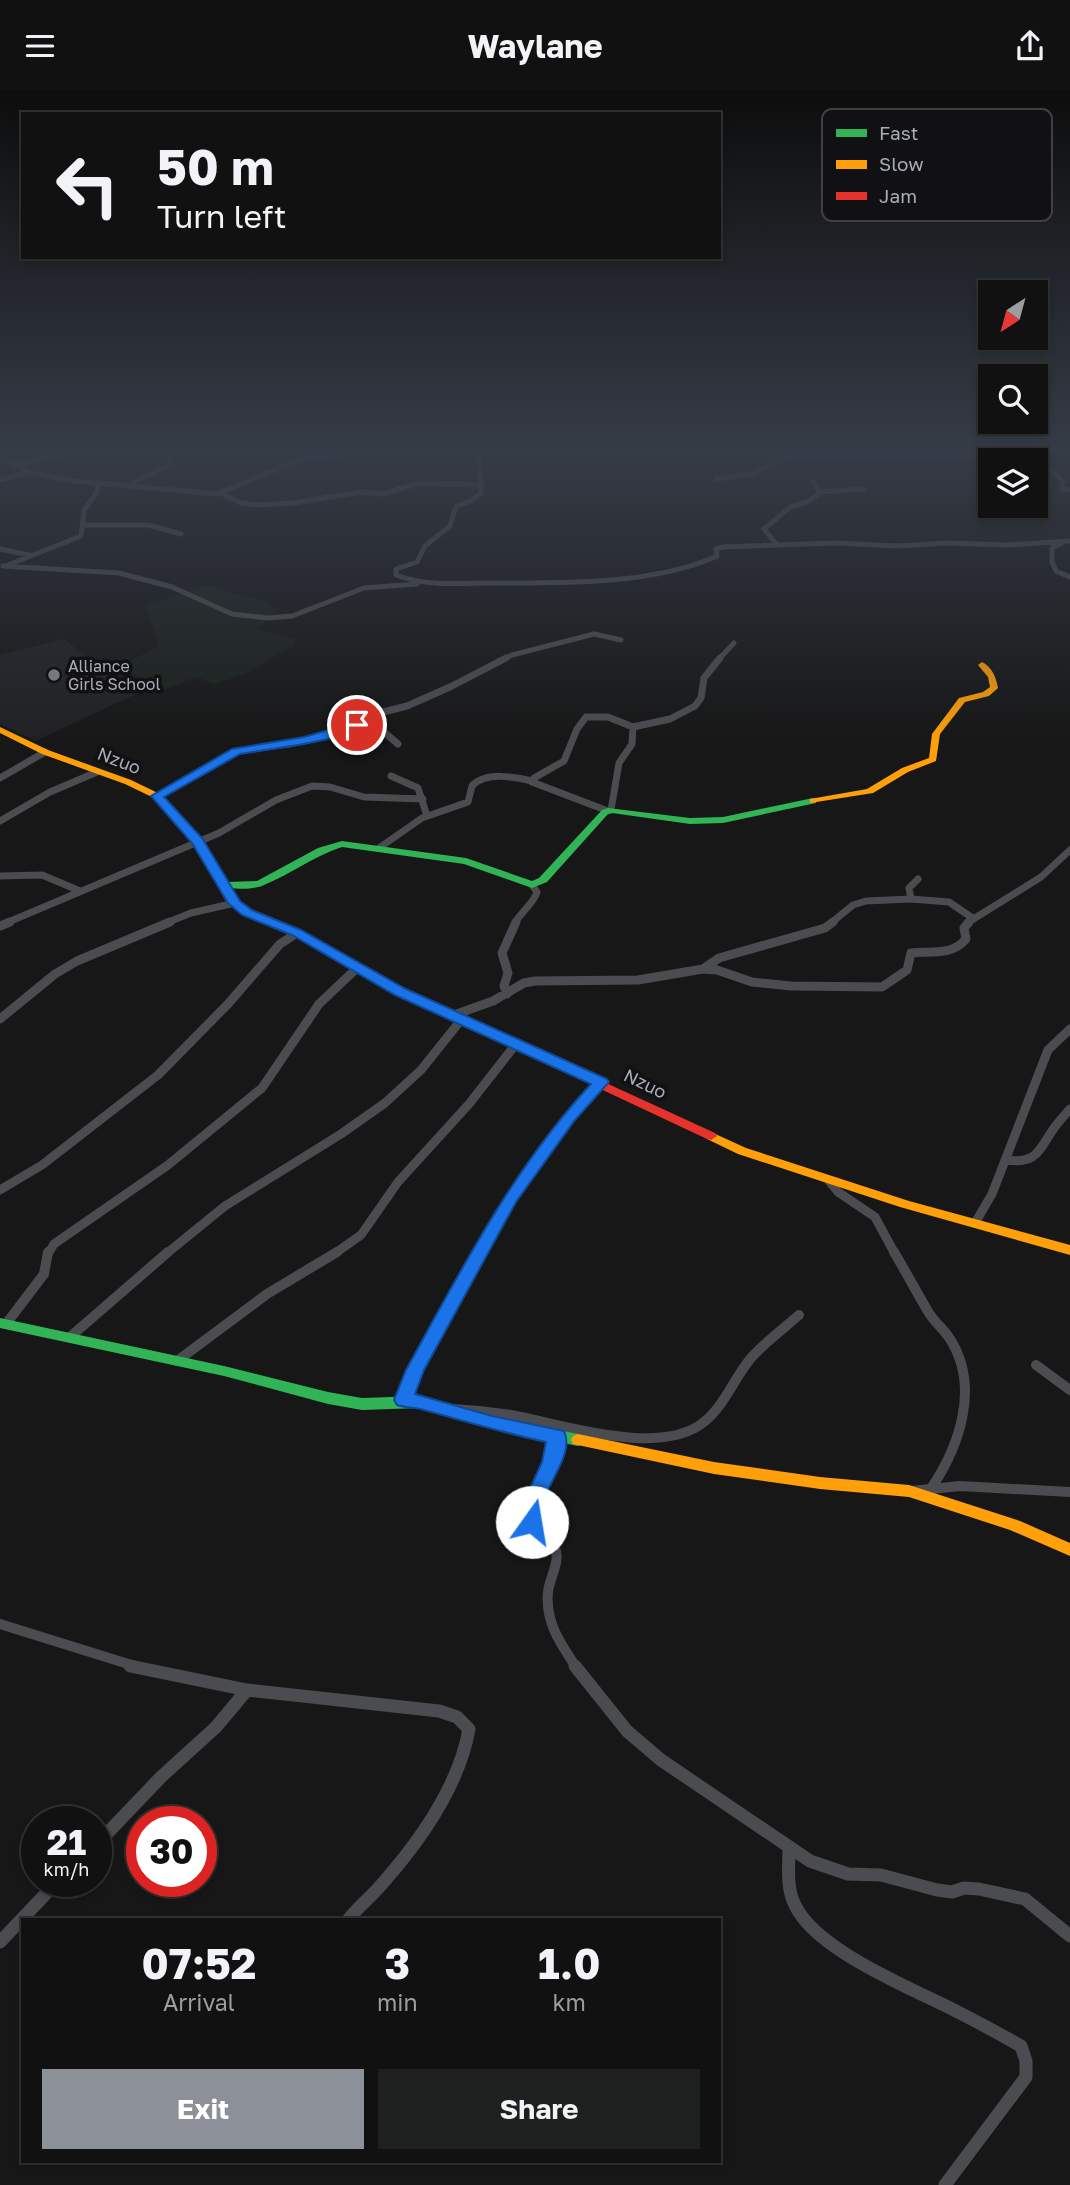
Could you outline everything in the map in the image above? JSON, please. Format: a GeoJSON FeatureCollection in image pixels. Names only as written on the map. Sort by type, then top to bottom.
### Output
{"type":"FeatureCollection","features":[{"type":"Feature","properties":{"kind":"street"},"geometry":{"type":"LineString","coordinates":[[1,567],[55,547]]}},
{"type":"Feature","properties":{"kind":"street"},"geometry":{"type":"LineString","coordinates":[[422,583],[406,580],[394,571],[417,562],[425,547]]}},
{"type":"Feature","properties":{"kind":"street"},"geometry":{"type":"LineString","coordinates":[[1,567],[119,573],[172,587],[232,614],[268,618],[292,616],[364,588],[422,583],[531,585],[614,580],[713,558],[717,556],[716,549],[731,547]]}},
{"type":"Feature","properties":{"kind":"street"},"geometry":{"type":"LineString","coordinates":[[1055,547],[1052,548],[1052,562],[1056,571],[1070,577]]}},
{"type":"Feature","properties":{"kind":"street"},"geometry":{"type":"LineString","coordinates":[[0,549],[34,555]]}},
{"type":"Feature","properties":{"kind":"street"},"geometry":{"type":"LineString","coordinates":[[157,796],[237,751],[320,737],[357,725],[379,713],[407,706],[450,687],[512,655],[594,634],[621,640]]}},
{"type":"Feature","properties":{"kind":"street"},"geometry":{"type":"LineString","coordinates":[[532,781],[563,762],[573,746],[573,734],[586,718],[600,715],[633,727],[660,723],[694,707],[702,697],[704,678],[714,670],[724,650],[734,643]]}},
{"type":"Feature","properties":{"kind":"street"},"geometry":{"type":"LineString","coordinates":[[379,848],[427,815],[468,802],[473,784],[480,779],[505,776],[532,781],[536,785],[610,811],[707,821],[870,791],[933,759],[936,734],[962,700],[986,694],[994,688],[992,677],[982,665]]}},
{"type":"Feature","properties":{"kind":"street"},"geometry":{"type":"LineString","coordinates":[[357,725],[385,733],[398,744]]}},
{"type":"Feature","properties":{"kind":"street"},"geometry":{"type":"LineString","coordinates":[[532,885],[543,880],[610,811],[619,763],[632,744],[633,727]]}},
{"type":"Feature","properties":{"kind":"street","name":"Nzuo"},"geometry":{"type":"LineString","coordinates":[[0,730],[45,752],[128,782],[157,796],[198,841],[227,885],[235,903],[247,912],[297,933],[357,968],[456,1018],[601,1082],[743,1151],[829,1181],[1070,1250]]}},
{"type":"Feature","properties":{"kind":"street"},"geometry":{"type":"LineString","coordinates":[[0,778],[45,752]]}},
{"type":"Feature","properties":{"kind":"street"},"geometry":{"type":"LineString","coordinates":[[0,821],[50,792],[97,772]]}},
{"type":"Feature","properties":{"kind":"street"},"geometry":{"type":"LineString","coordinates":[[391,776],[418,788],[427,815]]}},
{"type":"Feature","properties":{"kind":"street"},"geometry":{"type":"LineString","coordinates":[[0,926],[237,825],[276,800],[312,786],[330,787],[364,797],[423,799]]}},
{"type":"Feature","properties":{"kind":"street"},"geometry":{"type":"LineString","coordinates":[[227,885],[259,884],[332,846],[351,845],[466,861],[532,885],[537,892],[536,897],[521,911],[502,953],[508,973],[505,986],[507,994]]}},
{"type":"Feature","properties":{"kind":"street"},"geometry":{"type":"LineString","coordinates":[[70,1337],[104,1312],[140,1277],[224,1206],[347,1129],[405,1086],[456,1018],[524,983],[638,980],[703,969],[717,970],[752,982],[791,986],[882,987],[907,970],[911,953],[948,951],[958,947],[966,939],[965,925],[1041,877],[1070,851]]}},
{"type":"Feature","properties":{"kind":"street"},"geometry":{"type":"LineString","coordinates":[[0,876],[36,873],[50,875],[79,891]]}},
{"type":"Feature","properties":{"kind":"street"},"geometry":{"type":"LineString","coordinates":[[911,899],[909,888],[918,880]]}},
{"type":"Feature","properties":{"kind":"street"},"geometry":{"type":"LineString","coordinates":[[703,969],[719,958],[825,928],[857,903],[887,899],[950,902],[974,919]]}},
{"type":"Feature","properties":{"kind":"street"},"geometry":{"type":"LineString","coordinates":[[0,1019],[55,974],[77,961],[191,913],[235,903]]}},
{"type":"Feature","properties":{"kind":"street"},"geometry":{"type":"LineString","coordinates":[[0,1190],[42,1165],[158,1075],[228,1004],[279,944],[297,933]]}},
{"type":"Feature","properties":{"kind":"street"},"geometry":{"type":"LineString","coordinates":[[357,968],[319,1004],[262,1088],[168,1165],[54,1244],[48,1252],[44,1274],[3,1323],[328,1398],[362,1404],[403,1400],[452,1409],[489,1410],[561,1426],[648,1438],[673,1436],[704,1421],[728,1393],[752,1357],[799,1315]]}},
{"type":"Feature","properties":{"kind":"street"},"geometry":{"type":"LineString","coordinates":[[975,1223],[985,1209],[1006,1160],[1048,1049],[1070,1029]]}},
{"type":"Feature","properties":{"kind":"street"},"geometry":{"type":"LineString","coordinates":[[177,1361],[267,1294],[361,1235],[413,1164],[469,1104],[516,1044]]}},
{"type":"Feature","properties":{"kind":"street"},"geometry":{"type":"LineString","coordinates":[[403,1400],[415,1370],[509,1200],[570,1116],[601,1082]]}},
{"type":"Feature","properties":{"kind":"street"},"geometry":{"type":"LineString","coordinates":[[1006,1160],[1020,1162],[1038,1155],[1053,1129],[1070,1109]]}},
{"type":"Feature","properties":{"kind":"street"},"geometry":{"type":"LineString","coordinates":[[829,1181],[835,1192],[867,1208],[875,1217],[933,1319],[950,1339],[960,1364],[964,1394],[963,1420],[944,1471],[932,1487]]}},
{"type":"Feature","properties":{"kind":"street"},"geometry":{"type":"LineString","coordinates":[[1036,1365],[1070,1390]]}},
{"type":"Feature","properties":{"kind":"street"},"geometry":{"type":"LineString","coordinates":[[452,1409],[492,1423],[714,1468],[820,1483],[909,1491],[1015,1525],[1070,1550]]}},
{"type":"Feature","properties":{"kind":"street"},"geometry":{"type":"LineString","coordinates":[[557,1437],[552,1462],[529,1513],[532,1522],[555,1549],[556,1559],[548,1592],[551,1627],[582,1677],[627,1731],[661,1761],[810,1861],[848,1874],[881,1875],[945,1891],[971,1888],[1004,1893],[1025,1899],[1070,1935]]}},
{"type":"Feature","properties":{"kind":"street"},"geometry":{"type":"LineString","coordinates":[[909,1491],[932,1487],[1004,1486],[1070,1492]]}},
{"type":"Feature","properties":{"kind":"street"},"geometry":{"type":"LineString","coordinates":[[0,1624],[128,1665],[247,1690],[439,1711],[457,1717],[469,1729],[468,1744],[434,1814],[383,1881],[350,1918]]}},
{"type":"Feature","properties":{"kind":"street"},"geometry":{"type":"LineString","coordinates":[[112,1828],[161,1777],[216,1727],[247,1690]]}},
{"type":"Feature","properties":{"kind":"street"},"geometry":{"type":"LineString","coordinates":[[789,1847],[790,1890],[796,1909],[819,1934],[884,1976],[1021,2046],[1026,2061],[1026,2077],[945,2185]]}},
{"type":"Feature","properties":{"kind":"street"},"geometry":{"type":"LineString","coordinates":[[23,1918],[43,1897]]}},
{"type":"Feature","properties":{"kind":"street"},"geometry":{"type":"LineString","coordinates":[[0,1942],[21,1920]]}},
{"type":"Feature","properties":{"kind":"shaded area"},"geometry":{"type":"Polygon","coordinates":[[[208,585],[267,603],[278,610],[258,629],[295,639],[295,645],[244,674],[215,684],[196,677],[161,691],[122,666],[159,645],[145,606],[208,585]]]}},
{"type":"Feature","properties":{"kind":"shaded area","name":"Alliance Girls School"},"geometry":{"type":"Polygon","coordinates":[[[64,639],[134,695],[35,741],[0,724],[0,655],[64,639]]]}},
{"type":"Feature","properties":{"kind":"traffic: fast"},"geometry":{"type":"LineString","coordinates":[[227,885],[259,884],[322,850],[342,844],[466,861],[532,885],[543,880],[605,812],[611,810],[690,821],[723,820],[813,801]]}},
{"type":"Feature","properties":{"kind":"traffic: fast"},"geometry":{"type":"LineString","coordinates":[[0,1323],[224,1371],[328,1398],[362,1404],[420,1402],[492,1423],[578,1440]]}},
{"type":"Feature","properties":{"kind":"traffic: slow"},"geometry":{"type":"LineString","coordinates":[[813,801],[870,791],[905,770],[933,759],[936,734],[962,700],[986,694],[994,688],[992,677],[982,665]]}},
{"type":"Feature","properties":{"kind":"traffic: slow"},"geometry":{"type":"LineString","coordinates":[[0,730],[45,752],[128,782],[157,796],[198,841],[235,903],[247,912],[297,933],[401,992],[458,1018]]}},
{"type":"Feature","properties":{"kind":"traffic: slow"},"geometry":{"type":"LineString","coordinates":[[711,1136],[742,1151],[905,1204],[1070,1250]]}},
{"type":"Feature","properties":{"kind":"traffic: slow"},"geometry":{"type":"LineString","coordinates":[[578,1440],[714,1468],[820,1483],[909,1491],[1015,1525],[1070,1550]]}},
{"type":"Feature","properties":{"kind":"traffic: jam"},"geometry":{"type":"LineString","coordinates":[[458,1018],[711,1136]]}},
{"type":"Feature","properties":{"kind":"place","name":"Alliance Girls School"},"geometry":{"type":"Point","coordinates":[54,675]}},
{"type":"Feature","properties":{"kind":"route"},"geometry":{"type":"LineString","coordinates":[[357,725],[338,733],[304,741],[237,751],[157,796],[198,841],[227,885],[235,903],[247,912],[297,933],[401,992],[601,1082],[570,1116],[509,1200],[415,1370],[403,1400],[452,1409],[492,1423],[557,1437],[552,1462],[532,1502],[529,1513],[532,1522]]}}]}
